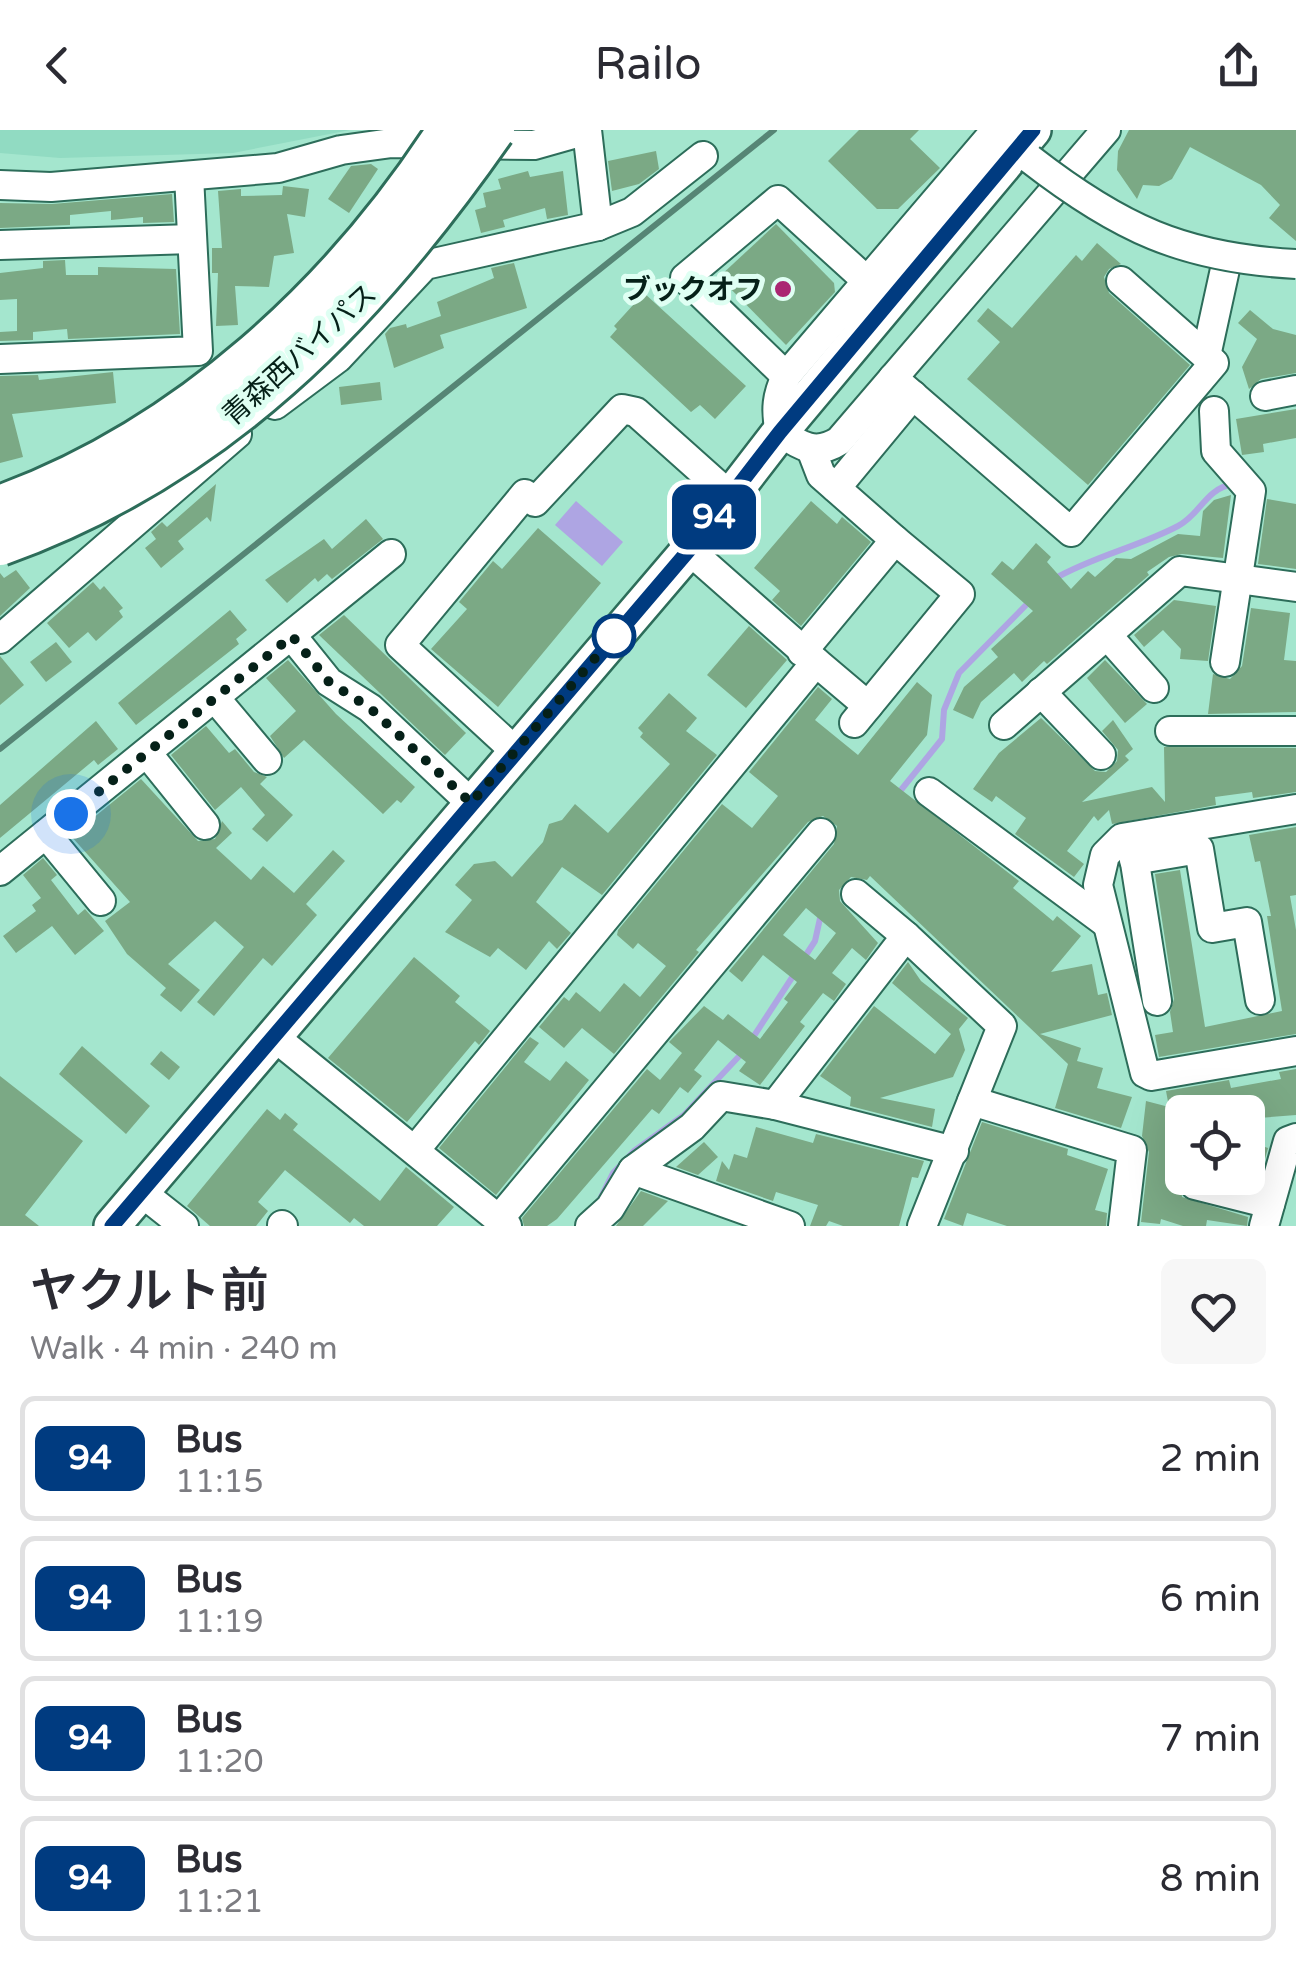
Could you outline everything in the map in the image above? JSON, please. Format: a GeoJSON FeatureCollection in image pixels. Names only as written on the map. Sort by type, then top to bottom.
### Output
{"type":"FeatureCollection","features":[{"type":"Feature","properties":{"kind":"highway","name":"青森西バイパス"},"geometry":{"type":"LineString","coordinates":[[0,507],[101,460],[179,413],[252,358],[318,296],[382,223],[449,130]]}},
{"type":"Feature","properties":{"kind":"highway","name":"青森西バイパス"},"geometry":{"type":"LineString","coordinates":[[0,544],[129,484],[216,429],[290,370],[372,290],[440,206],[493,130]]}},
{"type":"Feature","properties":{"kind":"main road"},"geometry":{"type":"LineString","coordinates":[[112,1226],[689,550],[780,432],[1019,142]]}},
{"type":"Feature","properties":{"kind":"street"},"geometry":{"type":"LineString","coordinates":[[0,185],[50,187],[278,168],[341,150],[392,143],[534,145],[587,130],[598,226]]}},
{"type":"Feature","properties":{"kind":"street"},"geometry":{"type":"LineString","coordinates":[[836,488],[903,387],[1021,226],[1106,130]]}},
{"type":"Feature","properties":{"kind":"street"},"geometry":{"type":"LineString","coordinates":[[689,550],[809,657],[862,714],[960,594],[821,475],[811,449],[780,432],[776,404],[786,376],[867,281],[1019,142],[1135,230],[1227,260],[1296,264]]}},
{"type":"Feature","properties":{"kind":"street"},"geometry":{"type":"LineString","coordinates":[[0,639],[245,427],[338,358],[425,265],[598,226],[632,212],[704,156]]}},
{"type":"Feature","properties":{"kind":"street"},"geometry":{"type":"LineString","coordinates":[[0,359],[198,351],[189,176]]}},
{"type":"Feature","properties":{"kind":"street"},"geometry":{"type":"LineString","coordinates":[[786,376],[685,278],[778,200],[867,281]]}},
{"type":"Feature","properties":{"kind":"street"},"geometry":{"type":"LineString","coordinates":[[0,245],[192,239]]}},
{"type":"Feature","properties":{"kind":"street"},"geometry":{"type":"LineString","coordinates":[[903,387],[1071,532],[1214,364],[1210,345],[1227,260]]}},
{"type":"Feature","properties":{"kind":"street"},"geometry":{"type":"LineString","coordinates":[[1121,280],[1210,345]]}},
{"type":"Feature","properties":{"kind":"street"},"geometry":{"type":"LineString","coordinates":[[811,449],[840,441],[903,387]]}},
{"type":"Feature","properties":{"kind":"street"},"geometry":{"type":"LineString","coordinates":[[1265,396],[1296,390]]}},
{"type":"Feature","properties":{"kind":"street"},"geometry":{"type":"LineString","coordinates":[[516,751],[400,645],[525,494],[535,502],[622,409],[636,412],[730,496]]}},
{"type":"Feature","properties":{"kind":"street"},"geometry":{"type":"LineString","coordinates":[[1214,411],[1216,451],[1244,483],[1225,662]]}},
{"type":"Feature","properties":{"kind":"street"},"geometry":{"type":"LineString","coordinates":[[415,1150],[809,657],[894,540]]}},
{"type":"Feature","properties":{"kind":"street"},"geometry":{"type":"LineString","coordinates":[[0,871],[391,554]]}},
{"type":"Feature","properties":{"kind":"street"},"geometry":{"type":"LineString","coordinates":[[1004,725],[1180,570],[1296,586]]}},
{"type":"Feature","properties":{"kind":"street"},"geometry":{"type":"LineString","coordinates":[[1107,635],[1154,688]]}},
{"type":"Feature","properties":{"kind":"street"},"geometry":{"type":"LineString","coordinates":[[292,636],[329,682],[370,708],[471,803]]}},
{"type":"Feature","properties":{"kind":"street"},"geometry":{"type":"LineString","coordinates":[[1042,692],[1101,755]]}},
{"type":"Feature","properties":{"kind":"street"},"geometry":{"type":"LineString","coordinates":[[215,698],[267,760]]}},
{"type":"Feature","properties":{"kind":"street"},"geometry":{"type":"LineString","coordinates":[[1170,731],[1296,731]]}},
{"type":"Feature","properties":{"kind":"street"},"geometry":{"type":"LineString","coordinates":[[147,753],[205,826]]}},
{"type":"Feature","properties":{"kind":"street"},"geometry":{"type":"LineString","coordinates":[[929,792],[1106,923]]}},
{"type":"Feature","properties":{"kind":"street"},"geometry":{"type":"LineString","coordinates":[[1133,849],[1296,809]]}},
{"type":"Feature","properties":{"kind":"street"},"geometry":{"type":"LineString","coordinates":[[272,1034],[503,1223],[821,833]]}},
{"type":"Feature","properties":{"kind":"street"},"geometry":{"type":"LineString","coordinates":[[46,834],[101,901]]}},
{"type":"Feature","properties":{"kind":"street"},"geometry":{"type":"LineString","coordinates":[[1260,1000],[1247,922],[1212,928],[1199,849],[1133,849],[1113,844],[1099,869],[1106,923],[1145,1073],[1151,1076],[1296,1050]]}},
{"type":"Feature","properties":{"kind":"street"},"geometry":{"type":"LineString","coordinates":[[1133,849],[1158,1001]]}},
{"type":"Feature","properties":{"kind":"street"},"geometry":{"type":"LineString","coordinates":[[856,894],[1002,1026],[926,1225]]}},
{"type":"Feature","properties":{"kind":"street"},"geometry":{"type":"LineString","coordinates":[[775,1105],[906,936]]}},
{"type":"Feature","properties":{"kind":"street"},"geometry":{"type":"LineString","coordinates":[[590,1226],[610,1208],[633,1170],[692,1127],[720,1096],[775,1105],[954,1151]]}},
{"type":"Feature","properties":{"kind":"street"},"geometry":{"type":"LineString","coordinates":[[972,1101],[1132,1150],[1123,1226]]}},
{"type":"Feature","properties":{"kind":"street"},"geometry":{"type":"LineString","coordinates":[[1218,1195],[1267,1215],[1288,1140],[1296,1138]]}},
{"type":"Feature","properties":{"kind":"street"},"geometry":{"type":"LineString","coordinates":[[633,1170],[790,1226]]}},
{"type":"Feature","properties":{"kind":"street"},"geometry":{"type":"LineString","coordinates":[[141,1192],[184,1226]]}},
{"type":"Feature","properties":{"kind":"shaded area"},"geometry":{"type":"Polygon","coordinates":[[[0,130],[350,130],[233,153],[60,158],[0,153],[0,130]]]}},
{"type":"Feature","properties":{"kind":"shaded area"},"geometry":{"type":"Polygon","coordinates":[[[576,501],[623,542],[602,566],[555,525],[576,501]]]}},
{"type":"Feature","properties":{"kind":"building"},"geometry":{"type":"Polygon","coordinates":[[[859,130],[919,130],[910,139],[940,168],[898,209],[877,209],[828,161],[859,130]]]}},
{"type":"Feature","properties":{"kind":"building"},"geometry":{"type":"Polygon","coordinates":[[[1129,130],[1296,130],[1296,241],[1269,218],[1280,205],[1261,185],[1190,147],[1172,179],[1159,186],[1143,185],[1137,199],[1117,170],[1118,151],[1129,130]]]}},
{"type":"Feature","properties":{"kind":"building"},"geometry":{"type":"Polygon","coordinates":[[[656,151],[659,169],[639,184],[612,191],[608,161],[656,151]]]}},
{"type":"Feature","properties":{"kind":"building"},"geometry":{"type":"Polygon","coordinates":[[[371,164],[378,169],[349,213],[328,199],[351,166],[371,164]]]}},
{"type":"Feature","properties":{"kind":"building"},"geometry":{"type":"Polygon","coordinates":[[[528,171],[530,177],[563,171],[568,215],[547,219],[545,208],[503,220],[505,227],[481,233],[475,210],[486,207],[483,193],[501,189],[498,179],[528,171]]]}},
{"type":"Feature","properties":{"kind":"building"},"geometry":{"type":"Polygon","coordinates":[[[283,186],[309,189],[305,217],[287,214],[294,253],[274,256],[269,287],[235,286],[238,325],[216,326],[218,273],[212,273],[212,248],[222,248],[218,191],[241,189],[241,196],[282,195],[283,186]]]}},
{"type":"Feature","properties":{"kind":"building"},"geometry":{"type":"Polygon","coordinates":[[[172,194],[174,222],[143,223],[143,217],[111,220],[111,211],[70,215],[70,225],[0,228],[0,203],[52,204],[172,194]]]}},
{"type":"Feature","properties":{"kind":"building","name":"ブックオフ"},"geometry":{"type":"Polygon","coordinates":[[[776,224],[834,283],[835,292],[786,345],[719,277],[776,224]]]}},
{"type":"Feature","properties":{"kind":"building"},"geometry":{"type":"Polygon","coordinates":[[[1097,243],[1121,264],[1109,269],[1104,277],[1109,293],[1190,365],[1088,485],[967,379],[1000,342],[977,321],[988,308],[1012,328],[1076,255],[1082,261],[1097,243]]]}},
{"type":"Feature","properties":{"kind":"building"},"geometry":{"type":"Polygon","coordinates":[[[65,260],[66,275],[98,275],[98,267],[176,269],[180,334],[68,339],[67,329],[33,332],[33,340],[0,341],[0,332],[17,331],[17,299],[0,300],[0,273],[43,268],[43,261],[65,260]]]}},
{"type":"Feature","properties":{"kind":"building"},"geometry":{"type":"Polygon","coordinates":[[[514,263],[527,308],[440,335],[444,348],[394,368],[385,334],[390,328],[406,324],[407,328],[441,316],[437,302],[494,278],[491,268],[514,263]]]}},
{"type":"Feature","properties":{"kind":"building"},"geometry":{"type":"Polygon","coordinates":[[[644,293],[746,386],[715,419],[700,405],[691,412],[610,337],[617,329],[614,326],[644,293]]]}},
{"type":"Feature","properties":{"kind":"building"},"geometry":{"type":"Polygon","coordinates":[[[1250,310],[1273,329],[1296,335],[1296,373],[1261,379],[1249,389],[1242,367],[1257,339],[1238,323],[1250,310]]]}},
{"type":"Feature","properties":{"kind":"building"},"geometry":{"type":"Polygon","coordinates":[[[113,372],[116,403],[12,414],[23,457],[0,463],[0,376],[38,375],[39,380],[113,372]]]}},
{"type":"Feature","properties":{"kind":"building"},"geometry":{"type":"Polygon","coordinates":[[[380,382],[382,400],[341,405],[339,387],[380,382]]]}},
{"type":"Feature","properties":{"kind":"building"},"geometry":{"type":"Polygon","coordinates":[[[1296,409],[1296,438],[1263,444],[1264,452],[1242,455],[1236,419],[1296,409]]]}},
{"type":"Feature","properties":{"kind":"building"},"geometry":{"type":"Polygon","coordinates":[[[216,484],[211,522],[207,517],[178,541],[184,549],[161,568],[145,548],[156,539],[151,532],[162,522],[167,527],[216,484]]]}},
{"type":"Feature","properties":{"kind":"building"},"geometry":{"type":"Polygon","coordinates":[[[1231,495],[1223,558],[1182,554],[1169,557],[1147,572],[1149,575],[1047,664],[1044,661],[1022,682],[1014,673],[981,702],[973,719],[953,710],[964,687],[998,657],[991,649],[1033,611],[991,574],[1002,561],[1013,570],[1036,543],[1051,557],[1047,562],[1071,589],[1088,571],[1095,577],[1116,558],[1131,559],[1178,534],[1200,536],[1203,511],[1214,500],[1231,495]]]}},
{"type":"Feature","properties":{"kind":"building"},"geometry":{"type":"Polygon","coordinates":[[[1267,499],[1296,504],[1296,569],[1258,564],[1267,499]]]}},
{"type":"Feature","properties":{"kind":"building"},"geometry":{"type":"Polygon","coordinates":[[[811,501],[837,524],[842,517],[871,542],[801,626],[772,600],[780,591],[754,568],[811,501]]]}},
{"type":"Feature","properties":{"kind":"building"},"geometry":{"type":"Polygon","coordinates":[[[366,519],[383,539],[332,579],[327,574],[318,582],[315,578],[287,603],[265,580],[324,539],[332,549],[366,519]]]}},
{"type":"Feature","properties":{"kind":"building"},"geometry":{"type":"Polygon","coordinates":[[[538,528],[601,583],[498,707],[431,649],[467,609],[459,602],[493,561],[502,569],[538,528]]]}},
{"type":"Feature","properties":{"kind":"building"},"geometry":{"type":"Polygon","coordinates":[[[16,570],[30,588],[0,616],[0,573],[4,578],[16,570]]]}},
{"type":"Feature","properties":{"kind":"building"},"geometry":{"type":"Polygon","coordinates":[[[93,582],[100,590],[104,586],[123,608],[119,611],[123,617],[96,641],[88,632],[69,648],[47,623],[93,582]]]}},
{"type":"Feature","properties":{"kind":"building"},"geometry":{"type":"Polygon","coordinates":[[[1174,600],[1216,606],[1208,661],[1180,659],[1181,649],[1163,630],[1144,647],[1134,635],[1174,600]]]}},
{"type":"Feature","properties":{"kind":"building"},"geometry":{"type":"Polygon","coordinates":[[[1251,608],[1290,613],[1284,660],[1296,661],[1296,712],[1208,714],[1213,674],[1230,679],[1242,666],[1251,608]]]}},
{"type":"Feature","properties":{"kind":"building"},"geometry":{"type":"Polygon","coordinates":[[[230,610],[247,630],[236,639],[239,644],[136,725],[118,703],[230,610]]]}},
{"type":"Feature","properties":{"kind":"building"},"geometry":{"type":"Polygon","coordinates":[[[344,615],[466,733],[445,755],[319,635],[344,615]]]}},
{"type":"Feature","properties":{"kind":"building"},"geometry":{"type":"Polygon","coordinates":[[[749,626],[787,660],[746,708],[707,675],[749,626]]]}},
{"type":"Feature","properties":{"kind":"building"},"geometry":{"type":"Polygon","coordinates":[[[56,642],[72,662],[46,682],[30,662],[56,642]]]}},
{"type":"Feature","properties":{"kind":"building"},"geometry":{"type":"Polygon","coordinates":[[[0,656],[24,685],[0,705],[0,656]]]}},
{"type":"Feature","properties":{"kind":"building"},"geometry":{"type":"Polygon","coordinates":[[[288,660],[336,714],[415,787],[401,803],[397,800],[383,814],[304,740],[284,758],[270,736],[296,711],[266,678],[288,660]]]}},
{"type":"Feature","properties":{"kind":"building"},"geometry":{"type":"Polygon","coordinates":[[[1105,660],[1147,704],[1125,723],[1087,678],[1105,660]]]}},
{"type":"Feature","properties":{"kind":"building"},"geometry":{"type":"Polygon","coordinates":[[[917,682],[932,695],[927,735],[890,781],[1019,881],[1013,888],[1053,921],[1057,916],[1081,936],[1051,972],[1092,964],[1098,995],[1107,993],[1112,1015],[1040,1034],[1081,1048],[1077,1061],[1103,1068],[1097,1088],[1132,1097],[1121,1128],[1055,1108],[1068,1064],[870,876],[867,880],[851,877],[839,890],[840,901],[878,943],[866,960],[852,948],[832,973],[846,984],[834,1001],[823,993],[800,1022],[805,1026],[760,1085],[739,1071],[746,1062],[718,1040],[694,1070],[702,1076],[688,1093],[680,1087],[659,1114],[652,1109],[557,1219],[547,1226],[524,1226],[522,1218],[647,1069],[660,1080],[682,1053],[669,1042],[704,1006],[723,1020],[728,1014],[760,1039],[788,1002],[784,999],[797,982],[763,955],[742,982],[729,971],[834,844],[837,826],[823,816],[808,822],[696,950],[699,952],[614,1054],[582,1028],[564,1048],[539,1027],[564,997],[569,1001],[576,992],[600,1012],[624,983],[640,997],[666,966],[638,943],[633,949],[617,935],[618,930],[722,804],[752,828],[778,796],[749,772],[818,687],[832,699],[815,720],[858,755],[917,682]],[[806,908],[783,935],[815,960],[836,933],[806,908]]]}},
{"type":"Feature","properties":{"kind":"building"},"geometry":{"type":"Polygon","coordinates":[[[669,693],[697,718],[686,731],[717,755],[602,895],[562,867],[536,902],[571,933],[557,949],[549,941],[526,970],[498,948],[490,957],[445,932],[472,900],[455,885],[474,864],[495,861],[512,877],[543,842],[549,824],[562,820],[575,804],[608,833],[670,764],[640,737],[643,733],[638,728],[669,693]]]}},
{"type":"Feature","properties":{"kind":"building"},"geometry":{"type":"Polygon","coordinates":[[[1041,718],[1095,771],[1106,772],[1117,761],[1118,750],[1102,731],[1113,720],[1133,749],[1125,756],[1129,760],[1082,802],[1152,787],[1165,802],[1164,747],[1296,748],[1296,792],[1253,798],[1252,792],[1215,797],[1216,805],[1112,824],[1109,810],[1098,821],[1094,816],[1067,851],[1084,864],[1074,877],[1015,834],[1026,818],[996,796],[992,802],[973,789],[999,753],[1041,718]]]}},
{"type":"Feature","properties":{"kind":"building"},"geometry":{"type":"Polygon","coordinates":[[[96,721],[118,749],[98,765],[94,760],[0,838],[0,805],[96,721]]]}},
{"type":"Feature","properties":{"kind":"building"},"geometry":{"type":"Polygon","coordinates":[[[206,726],[229,753],[235,749],[254,772],[267,777],[260,784],[293,815],[267,842],[252,829],[265,815],[241,787],[215,810],[171,755],[206,726]]]}},
{"type":"Feature","properties":{"kind":"building"},"geometry":{"type":"Polygon","coordinates":[[[141,779],[198,841],[215,839],[222,821],[232,833],[216,848],[251,880],[263,866],[294,893],[333,850],[345,861],[306,904],[317,915],[272,966],[263,958],[214,1016],[197,1002],[244,947],[215,921],[168,964],[200,990],[181,1012],[160,995],[166,988],[127,954],[105,921],[130,902],[71,836],[141,779]]]}},
{"type":"Feature","properties":{"kind":"building"},"geometry":{"type":"Polygon","coordinates":[[[1296,827],[1296,895],[1290,896],[1296,930],[1296,1034],[1159,1057],[1155,1035],[1173,1032],[1170,1012],[1174,999],[1155,874],[1180,870],[1205,1027],[1282,1011],[1267,916],[1271,916],[1260,861],[1255,862],[1249,835],[1296,827]]]}},
{"type":"Feature","properties":{"kind":"building"},"geometry":{"type":"Polygon","coordinates":[[[43,858],[57,875],[51,880],[78,915],[85,909],[104,931],[75,955],[52,926],[16,953],[3,936],[36,911],[32,905],[41,898],[23,875],[43,858]]]}},
{"type":"Feature","properties":{"kind":"building"},"geometry":{"type":"Polygon","coordinates":[[[414,957],[460,996],[455,1002],[490,1031],[479,1045],[475,1041],[407,1122],[328,1058],[414,957]]]}},
{"type":"Feature","properties":{"kind":"building"},"geometry":{"type":"Polygon","coordinates":[[[908,962],[921,981],[968,1018],[959,1029],[965,1050],[953,1077],[880,1098],[935,1109],[932,1127],[850,1106],[851,1097],[820,1076],[874,1006],[935,1054],[951,1034],[892,983],[908,962]]]}},
{"type":"Feature","properties":{"kind":"building"},"geometry":{"type":"Polygon","coordinates":[[[530,1037],[539,1043],[524,1062],[550,1081],[566,1061],[589,1080],[496,1195],[439,1148],[530,1037]]]}},
{"type":"Feature","properties":{"kind":"building"},"geometry":{"type":"Polygon","coordinates":[[[82,1046],[150,1106],[126,1134],[59,1074],[82,1046]]]}},
{"type":"Feature","properties":{"kind":"building"},"geometry":{"type":"Polygon","coordinates":[[[161,1051],[180,1067],[169,1080],[150,1064],[161,1051]]]}},
{"type":"Feature","properties":{"kind":"building"},"geometry":{"type":"Polygon","coordinates":[[[1296,1069],[1296,1115],[1265,1118],[1265,1095],[1167,1095],[1166,1091],[1229,1080],[1231,1088],[1281,1079],[1279,1072],[1296,1069]]]}},
{"type":"Feature","properties":{"kind":"building"},"geometry":{"type":"Polygon","coordinates":[[[0,1076],[83,1141],[25,1215],[39,1226],[0,1226],[0,1076]]]}},
{"type":"Feature","properties":{"kind":"building"},"geometry":{"type":"Polygon","coordinates":[[[1146,1101],[1165,1106],[1165,1195],[1182,1195],[1248,1217],[1247,1226],[1207,1220],[1206,1226],[1183,1226],[1161,1219],[1160,1224],[1141,1222],[1149,1152],[1142,1136],[1146,1101]]]}},
{"type":"Feature","properties":{"kind":"building"},"geometry":{"type":"Polygon","coordinates":[[[267,1109],[280,1120],[285,1113],[298,1124],[293,1130],[380,1201],[406,1167],[454,1207],[437,1226],[364,1226],[354,1218],[350,1223],[285,1170],[258,1202],[268,1211],[256,1226],[210,1226],[187,1206],[267,1109]]]}},
{"type":"Feature","properties":{"kind":"building"},"geometry":{"type":"Polygon","coordinates":[[[982,1122],[1068,1149],[1067,1155],[1108,1169],[1095,1210],[1107,1213],[1106,1226],[1007,1226],[967,1213],[963,1226],[944,1219],[982,1122]]]}},
{"type":"Feature","properties":{"kind":"building"},"geometry":{"type":"Polygon","coordinates":[[[756,1127],[813,1143],[816,1134],[924,1161],[918,1178],[912,1177],[899,1226],[843,1226],[829,1221],[826,1226],[810,1226],[818,1205],[776,1192],[773,1201],[716,1181],[722,1161],[729,1170],[734,1154],[747,1158],[756,1127]]]}},
{"type":"Feature","properties":{"kind":"building"},"geometry":{"type":"Polygon","coordinates":[[[704,1142],[718,1157],[698,1175],[676,1167],[704,1142]]]}},
{"type":"Feature","properties":{"kind":"building"},"geometry":{"type":"Polygon","coordinates":[[[641,1191],[668,1201],[643,1226],[616,1226],[641,1191]]]}},
{"type":"Feature","properties":{"kind":"waterway"},"geometry":{"type":"LineString","coordinates":[[1054,579],[1178,526],[1209,496],[1233,484]]}},
{"type":"Feature","properties":{"kind":"waterway"},"geometry":{"type":"LineString","coordinates":[[897,795],[942,739],[944,710],[959,673],[1030,601]]}},
{"type":"Feature","properties":{"kind":"waterway"},"geometry":{"type":"LineString","coordinates":[[804,958],[815,941],[821,914]]}},
{"type":"Feature","properties":{"kind":"waterway"},"geometry":{"type":"LineString","coordinates":[[750,1042],[795,973]]}},
{"type":"Feature","properties":{"kind":"waterway"},"geometry":{"type":"LineString","coordinates":[[600,1199],[613,1173],[634,1151],[684,1115],[743,1052]]}},
{"type":"Feature","properties":{"kind":"railway"},"geometry":{"type":"LineString","coordinates":[[0,749],[774,130]]}},
{"type":"Feature","properties":{"kind":"bus line","name":"94"},"geometry":{"type":"LineString","coordinates":[[112,1226],[689,550],[780,432],[1033,130]]}},
{"type":"Feature","properties":{"kind":"place","name":"ブックオフ"},"geometry":{"type":"Point","coordinates":[783,289]}},
{"type":"Feature","properties":{"kind":"route"},"geometry":{"type":"LineString","coordinates":[[71,814],[292,636],[329,682],[370,708],[471,803],[614,636]]}}]}
